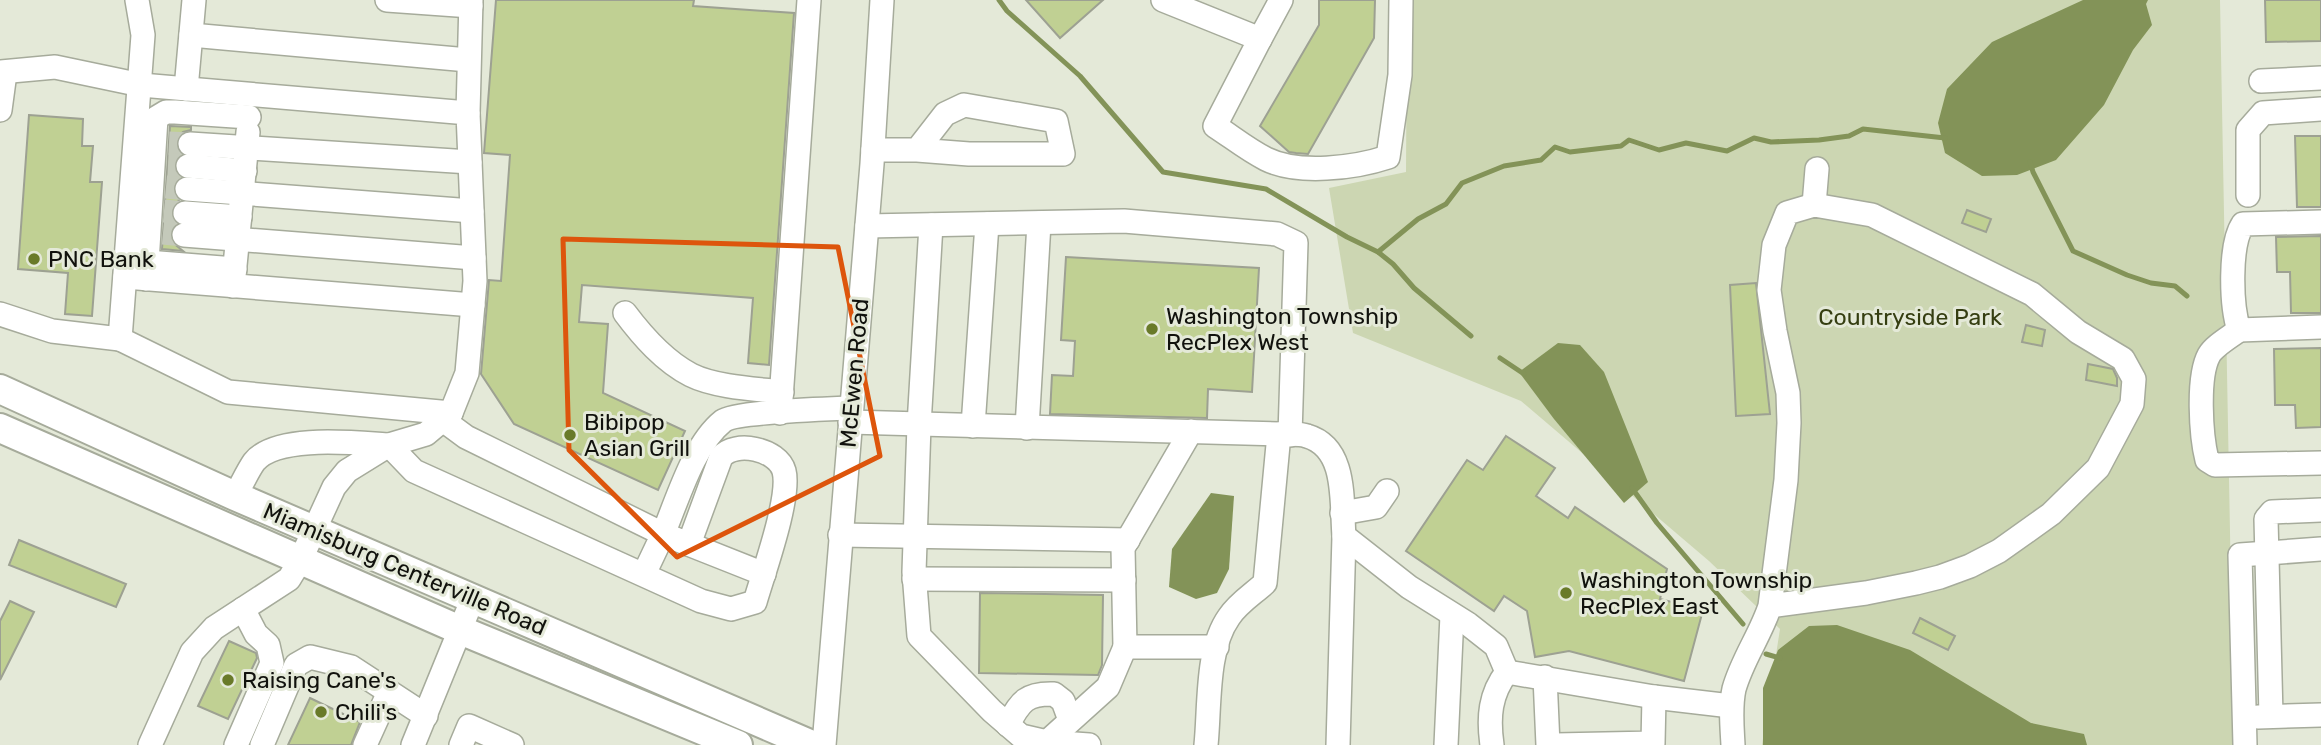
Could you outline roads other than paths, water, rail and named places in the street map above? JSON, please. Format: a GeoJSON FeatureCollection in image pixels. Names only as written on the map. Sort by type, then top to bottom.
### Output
{"type":"FeatureCollection","features":[{"type":"Feature","properties":{"kind":"main road","name":"Miamisburg Centerville Road"},"geometry":{"type":"LineString","coordinates":[[0,388],[314,531],[812,745]]}},
{"type":"Feature","properties":{"kind":"main road","name":"Miamisburg Centerville Road"},"geometry":{"type":"LineString","coordinates":[[0,428],[460,631],[738,745]]}},
{"type":"Feature","properties":{"kind":"street"},"geometry":{"type":"LineString","coordinates":[[137,0],[143,35],[139,273]]}},
{"type":"Feature","properties":{"kind":"street"},"geometry":{"type":"LineString","coordinates":[[186,89],[194,0]]}},
{"type":"Feature","properties":{"kind":"street"},"geometry":{"type":"LineString","coordinates":[[150,745],[192,652],[214,628],[289,579],[334,487],[347,471],[389,445],[426,434],[447,417],[467,373],[474,258],[468,113],[471,3],[387,0]]}},
{"type":"Feature","properties":{"kind":"street"},"geometry":{"type":"LineString","coordinates":[[781,403],[809,0]]}},
{"type":"Feature","properties":{"kind":"street","name":"McEwen Road"},"geometry":{"type":"LineString","coordinates":[[824,745],[873,150],[882,0]]}},
{"type":"Feature","properties":{"kind":"street"},"geometry":{"type":"LineString","coordinates":[[1163,0],[1260,40]]}},
{"type":"Feature","properties":{"kind":"street"},"geometry":{"type":"LineString","coordinates":[[1281,0],[1215,126],[1268,160],[1311,170],[1371,163],[1388,157],[1400,75],[1401,0]]}},
{"type":"Feature","properties":{"kind":"street"},"geometry":{"type":"LineString","coordinates":[[191,35],[468,60]]}},
{"type":"Feature","properties":{"kind":"street"},"geometry":{"type":"LineString","coordinates":[[0,110],[3,73],[55,68],[141,85],[186,89],[250,106]]}},
{"type":"Feature","properties":{"kind":"street"},"geometry":{"type":"LineString","coordinates":[[2261,80],[2321,78]]}},
{"type":"Feature","properties":{"kind":"street"},"geometry":{"type":"LineString","coordinates":[[873,150],[1063,154],[1056,121],[964,105],[945,114],[917,150]]}},
{"type":"Feature","properties":{"kind":"street"},"geometry":{"type":"LineString","coordinates":[[120,339],[139,273],[166,222],[170,165],[156,118],[166,113],[250,106],[468,113]]}},
{"type":"Feature","properties":{"kind":"street"},"geometry":{"type":"LineString","coordinates":[[234,278],[250,106]]}},
{"type":"Feature","properties":{"kind":"street"},"geometry":{"type":"LineString","coordinates":[[2248,195],[2248,130],[2253,122],[2263,113],[2321,109]]}},
{"type":"Feature","properties":{"kind":"street"},"geometry":{"type":"LineString","coordinates":[[170,165],[247,147],[470,162]]}},
{"type":"Feature","properties":{"kind":"street"},"geometry":{"type":"LineString","coordinates":[[170,165],[245,171]]}},
{"type":"Feature","properties":{"kind":"street"},"geometry":{"type":"LineString","coordinates":[[170,165],[240,217],[474,258]]}},
{"type":"Feature","properties":{"kind":"street"},"geometry":{"type":"LineString","coordinates":[[1814,205],[1817,169]]}},
{"type":"Feature","properties":{"kind":"street"},"geometry":{"type":"LineString","coordinates":[[1733,745],[1731,706],[1735,687],[1770,606],[1786,480],[1788,393],[1769,290],[1773,245],[1787,214],[1814,205],[1872,215],[2032,294],[2078,332],[2123,359],[2134,379],[2132,404],[2098,468],[2051,514],[1999,551],[1970,566],[1928,580],[1866,593],[1796,600],[1770,606]]}},
{"type":"Feature","properties":{"kind":"street"},"geometry":{"type":"LineString","coordinates":[[166,222],[240,217],[472,211]]}},
{"type":"Feature","properties":{"kind":"street"},"geometry":{"type":"LineString","coordinates":[[2239,330],[2235,319],[2234,256],[2239,230],[2243,224],[2321,222]]}},
{"type":"Feature","properties":{"kind":"street"},"geometry":{"type":"LineString","coordinates":[[1027,428],[1039,223]]}},
{"type":"Feature","properties":{"kind":"street"},"geometry":{"type":"LineString","coordinates":[[867,226],[1138,223],[1277,234],[1296,243],[1285,434],[1265,583],[1228,618],[1213,655],[1206,745]]}},
{"type":"Feature","properties":{"kind":"street"},"geometry":{"type":"LineString","coordinates":[[973,426],[987,224]]}},
{"type":"Feature","properties":{"kind":"street"},"geometry":{"type":"LineString","coordinates":[[931,225],[915,537],[914,579],[919,636],[1021,736],[1047,742],[1089,745]]}},
{"type":"Feature","properties":{"kind":"street"},"geometry":{"type":"LineString","coordinates":[[139,273],[234,278],[473,305]]}},
{"type":"Feature","properties":{"kind":"street"},"geometry":{"type":"LineString","coordinates":[[625,313],[648,344],[692,376],[781,403],[919,425],[1285,434],[1307,436],[1322,444],[1335,458],[1343,525],[1338,745]]}},
{"type":"Feature","properties":{"kind":"street"},"geometry":{"type":"LineString","coordinates":[[0,314],[52,331],[120,339],[228,392],[447,417],[466,437],[663,534],[764,574]]}},
{"type":"Feature","properties":{"kind":"street"},"geometry":{"type":"LineString","coordinates":[[2321,327],[2239,330],[2209,354],[2202,385],[2203,442],[2207,460],[2215,465],[2321,463]]}},
{"type":"Feature","properties":{"kind":"street"},"geometry":{"type":"LineString","coordinates":[[644,574],[702,444],[725,420],[781,403]]}},
{"type":"Feature","properties":{"kind":"street"},"geometry":{"type":"LineString","coordinates":[[1047,742],[1108,687],[1125,647],[1123,548],[1191,431]]}},
{"type":"Feature","properties":{"kind":"street"},"geometry":{"type":"LineString","coordinates":[[235,496],[255,460],[273,449],[338,442],[389,445],[414,471],[701,601],[731,609],[755,602],[764,574],[758,555],[770,505],[771,477],[757,449],[736,448],[721,457],[690,544]]}},
{"type":"Feature","properties":{"kind":"street"},"geometry":{"type":"LineString","coordinates":[[1343,525],[1376,508],[1387,491]]}},
{"type":"Feature","properties":{"kind":"street"},"geometry":{"type":"LineString","coordinates":[[2271,716],[2266,519],[2272,512],[2321,510]]}},
{"type":"Feature","properties":{"kind":"street"},"geometry":{"type":"LineString","coordinates":[[1343,525],[1372,560],[1468,624],[1496,646],[1507,672]]}},
{"type":"Feature","properties":{"kind":"street"},"geometry":{"type":"LineString","coordinates":[[840,535],[1128,540]]}},
{"type":"Feature","properties":{"kind":"street"},"geometry":{"type":"LineString","coordinates":[[2245,745],[2239,555],[2321,549]]}},
{"type":"Feature","properties":{"kind":"street"},"geometry":{"type":"LineString","coordinates":[[914,579],[1124,580]]}},
{"type":"Feature","properties":{"kind":"street"},"geometry":{"type":"LineString","coordinates":[[413,745],[473,598]]}},
{"type":"Feature","properties":{"kind":"street"},"geometry":{"type":"LineString","coordinates":[[236,745],[272,663],[268,645],[256,634],[243,609]]}},
{"type":"Feature","properties":{"kind":"street"},"geometry":{"type":"LineString","coordinates":[[1446,745],[1452,615]]}},
{"type":"Feature","properties":{"kind":"street"},"geometry":{"type":"LineString","coordinates":[[1125,647],[1217,647]]}},
{"type":"Feature","properties":{"kind":"street"},"geometry":{"type":"LineString","coordinates":[[262,745],[296,665],[310,657],[351,667],[426,716]]}},
{"type":"Feature","properties":{"kind":"street"},"geometry":{"type":"LineString","coordinates":[[1507,672],[1654,697],[1731,706]]}},
{"type":"Feature","properties":{"kind":"street"},"geometry":{"type":"LineString","coordinates":[[1492,745],[1489,725],[1491,703],[1507,672]]}},
{"type":"Feature","properties":{"kind":"street"},"geometry":{"type":"LineString","coordinates":[[1545,677],[1548,745]]}},
{"type":"Feature","properties":{"kind":"street"},"geometry":{"type":"LineString","coordinates":[[365,745],[389,692]]}},
{"type":"Feature","properties":{"kind":"street"},"geometry":{"type":"LineString","coordinates":[[1008,725],[1017,707],[1027,698],[1039,693],[1054,694],[1063,701],[1070,720]]}},
{"type":"Feature","properties":{"kind":"street"},"geometry":{"type":"LineString","coordinates":[[1556,745],[1654,743],[1654,697]]}},
{"type":"Feature","properties":{"kind":"street"},"geometry":{"type":"LineString","coordinates":[[2245,717],[2321,715]]}},
{"type":"Feature","properties":{"kind":"street"},"geometry":{"type":"LineString","coordinates":[[461,745],[470,726],[512,745]]}},
{"type":"Feature","properties":{"kind":"waterway"},"geometry":{"type":"LineString","coordinates":[[999,0],[1007,11],[1080,76],[1163,172],[1266,189],[1347,237],[1378,252],[1393,264],[1414,288],[1471,336]]}},
{"type":"Feature","properties":{"kind":"waterway"},"geometry":{"type":"LineString","coordinates":[[1378,252],[1418,219],[1446,204],[1462,183],[1504,166],[1541,160],[1555,147],[1570,152],[1621,146],[1629,140],[1659,150],[1686,143],[1727,151],[1754,138],[1771,142],[1819,140],[1849,136],[1863,129],[1945,138]]}},
{"type":"Feature","properties":{"kind":"waterway"},"geometry":{"type":"LineString","coordinates":[[2030,162],[2073,251],[2127,275],[2151,283],[2175,286],[2187,296]]}},
{"type":"Feature","properties":{"kind":"waterway"},"geometry":{"type":"LineString","coordinates":[[1500,358],[1524,374]]}},
{"type":"Feature","properties":{"kind":"waterway"},"geometry":{"type":"LineString","coordinates":[[1632,488],[1657,523],[1743,624]]}},
{"type":"Feature","properties":{"kind":"waterway"},"geometry":{"type":"LineString","coordinates":[[1766,654],[1780,658]]}},
{"type":"Feature","properties":{"kind":"tunnel"},"geometry":{"type":"LineString","coordinates":[[169,143],[190,144]]}},
{"type":"Feature","properties":{"kind":"tunnel"},"geometry":{"type":"LineString","coordinates":[[168,165],[188,166]]}},
{"type":"Feature","properties":{"kind":"tunnel"},"geometry":{"type":"LineString","coordinates":[[166,187],[187,189]]}},
{"type":"Feature","properties":{"kind":"tunnel"},"geometry":{"type":"LineString","coordinates":[[164,211],[185,213]]}},
{"type":"Feature","properties":{"kind":"tunnel"},"geometry":{"type":"LineString","coordinates":[[163,233],[184,235]]}},
{"type":"Feature","properties":{"kind":"place","name":"PNC Bank"},"geometry":{"type":"Point","coordinates":[34,259]}},
{"type":"Feature","properties":{"kind":"place","name":"Washington Township RecPlex West"},"geometry":{"type":"Point","coordinates":[1152,329]}},
{"type":"Feature","properties":{"kind":"place","name":"Bibipop Asian Grill"},"geometry":{"type":"Point","coordinates":[570,435]}},
{"type":"Feature","properties":{"kind":"place","name":"Washington Township RecPlex East"},"geometry":{"type":"Point","coordinates":[1566,593]}},
{"type":"Feature","properties":{"kind":"place","name":"Raising Cane's"},"geometry":{"type":"Point","coordinates":[228,680]}},
{"type":"Feature","properties":{"kind":"place","name":"Chili's"},"geometry":{"type":"Point","coordinates":[321,712]}},
{"type":"Feature","properties":{"kind":"park label","name":"Countryside Park"},"geometry":{"type":"Point","coordinates":[1910,317]}}]}
